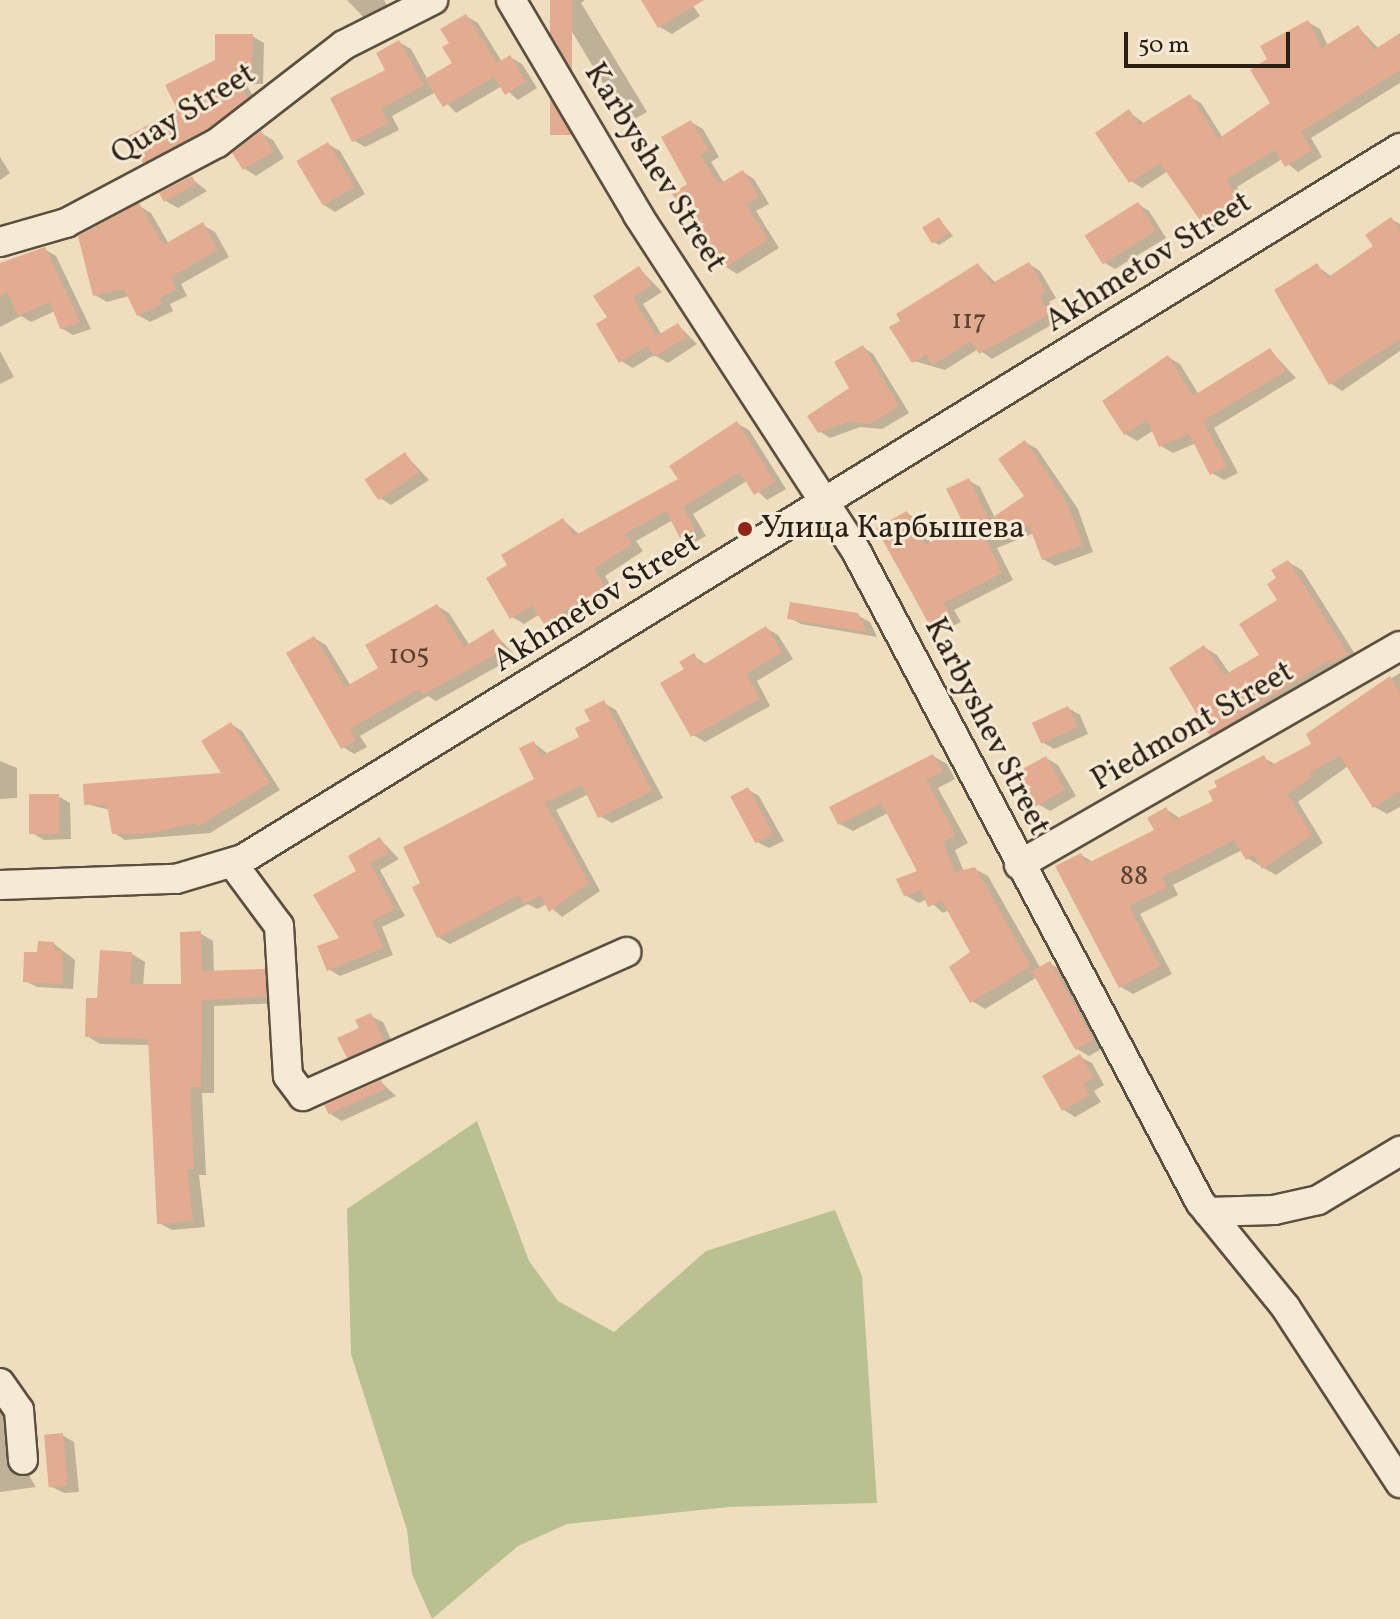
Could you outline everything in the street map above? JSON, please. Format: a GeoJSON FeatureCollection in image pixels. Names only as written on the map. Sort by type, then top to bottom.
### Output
{"type":"FeatureCollection","features":[{"type":"Feature","properties":{"kind":"street","name":"Quay Street"},"geometry":{"type":"LineString","coordinates":[[0,242],[66,223],[217,143],[344,45],[433,0]]}},
{"type":"Feature","properties":{"kind":"street","name":"Karbyshev Street"},"geometry":{"type":"LineString","coordinates":[[511,0],[638,215],[825,502],[1208,1212],[1286,1308],[1400,1483]]}},
{"type":"Feature","properties":{"kind":"street","name":"Akhmetov Street"},"geometry":{"type":"LineString","coordinates":[[0,885],[136,882],[233,864],[1400,148]]}},
{"type":"Feature","properties":{"kind":"street","name":"Piedmont Street"},"geometry":{"type":"LineString","coordinates":[[1019,865],[1400,646]]}},
{"type":"Feature","properties":{"kind":"street"},"geometry":{"type":"LineString","coordinates":[[233,864],[279,926],[288,1076],[303,1096],[626,952]]}},
{"type":"Feature","properties":{"kind":"street"},"geometry":{"type":"LineString","coordinates":[[1208,1212],[1274,1210],[1318,1200],[1400,1151]]}},
{"type":"Feature","properties":{"kind":"street"},"geometry":{"type":"LineString","coordinates":[[0,1383],[19,1410],[23,1460]]}},
{"type":"Feature","properties":{"kind":"green space"},"geometry":{"type":"Polygon","coordinates":[[[477,1121],[529,1261],[558,1301],[614,1332],[706,1251],[835,1210],[862,1276],[877,1503],[729,1507],[567,1524],[518,1546],[432,1619],[412,1574],[407,1530],[351,1354],[347,1209],[477,1121]]]}},
{"type":"Feature","properties":{"kind":"building"},"geometry":{"type":"Polygon","coordinates":[[[550,0],[572,0],[572,135],[550,135],[550,0]]]}},
{"type":"Feature","properties":{"kind":"building"},"geometry":{"type":"Polygon","coordinates":[[[641,0],[704,0],[658,28],[641,0]]]}},
{"type":"Feature","properties":{"kind":"building"},"geometry":{"type":"Polygon","coordinates":[[[466,14],[497,63],[510,55],[526,81],[505,95],[494,77],[443,107],[425,79],[452,63],[442,47],[449,43],[440,29],[466,14]]]}},
{"type":"Feature","properties":{"kind":"building"},"geometry":{"type":"Polygon","coordinates":[[[1308,20],[1322,48],[1358,25],[1374,50],[1400,33],[1400,70],[1301,132],[1312,150],[1285,167],[1275,150],[1226,180],[1238,198],[1202,223],[1160,163],[1129,183],[1095,133],[1129,109],[1140,125],[1190,94],[1218,139],[1270,103],[1250,70],[1267,59],[1260,46],[1308,20]]]}},
{"type":"Feature","properties":{"kind":"building"},"geometry":{"type":"Polygon","coordinates":[[[215,34],[253,34],[252,79],[236,78],[248,98],[208,129],[143,163],[128,136],[177,109],[165,85],[215,60],[215,34]]]}},
{"type":"Feature","properties":{"kind":"building"},"geometry":{"type":"Polygon","coordinates":[[[399,40],[424,85],[381,109],[389,123],[352,142],[330,98],[385,70],[376,53],[399,40]]]}},
{"type":"Feature","properties":{"kind":"building"},"geometry":{"type":"Polygon","coordinates":[[[691,120],[709,150],[700,155],[719,184],[743,170],[759,197],[746,204],[768,240],[724,268],[672,194],[687,184],[661,137],[691,120]]]}},
{"type":"Feature","properties":{"kind":"building"},"geometry":{"type":"Polygon","coordinates":[[[261,131],[274,151],[243,170],[232,153],[261,131]]]}},
{"type":"Feature","properties":{"kind":"building"},"geometry":{"type":"Polygon","coordinates":[[[328,142],[355,187],[323,206],[296,161],[328,142]]]}},
{"type":"Feature","properties":{"kind":"building"},"geometry":{"type":"Polygon","coordinates":[[[192,176],[196,184],[164,202],[159,193],[192,176]]]}},
{"type":"Feature","properties":{"kind":"building"},"geometry":{"type":"Polygon","coordinates":[[[1138,202],[1156,231],[1103,264],[1085,235],[1138,202]]]}},
{"type":"Feature","properties":{"kind":"building"},"geometry":{"type":"Polygon","coordinates":[[[139,203],[163,245],[203,222],[218,250],[171,277],[176,289],[159,298],[162,304],[137,316],[124,289],[93,296],[78,236],[139,203]]]}},
{"type":"Feature","properties":{"kind":"building"},"geometry":{"type":"Polygon","coordinates":[[[939,217],[949,233],[932,244],[922,228],[939,217]]]}},
{"type":"Feature","properties":{"kind":"building"},"geometry":{"type":"Polygon","coordinates":[[[1391,217],[1400,230],[1400,339],[1329,385],[1274,290],[1317,263],[1327,278],[1373,246],[1365,235],[1391,217]]]}},
{"type":"Feature","properties":{"kind":"building"},"geometry":{"type":"Polygon","coordinates":[[[45,247],[80,322],[60,329],[50,302],[18,316],[7,292],[0,296],[0,263],[45,247]]]}},
{"type":"Feature","properties":{"kind":"building"},"geometry":{"type":"Polygon","coordinates":[[[1029,262],[1046,291],[1039,296],[1050,314],[979,354],[971,341],[933,365],[926,355],[912,363],[889,327],[900,321],[896,314],[978,263],[991,284],[1029,262]]]}},
{"type":"Feature","properties":{"kind":"building"},"geometry":{"type":"Polygon","coordinates":[[[639,266],[652,285],[633,297],[656,336],[678,323],[687,337],[654,357],[647,346],[619,363],[596,324],[607,317],[593,296],[639,266]]]}},
{"type":"Feature","properties":{"kind":"building"},"geometry":{"type":"Polygon","coordinates":[[[863,345],[899,406],[871,424],[848,422],[818,433],[807,416],[849,388],[834,362],[863,345]]]}},
{"type":"Feature","properties":{"kind":"building"},"geometry":{"type":"Polygon","coordinates":[[[1270,348],[1286,371],[1203,421],[1227,466],[1210,475],[1189,434],[1159,447],[1147,420],[1124,435],[1102,401],[1168,355],[1193,396],[1270,348]]]}},
{"type":"Feature","properties":{"kind":"building"},"geometry":{"type":"Polygon","coordinates":[[[737,421],[775,482],[754,495],[740,472],[683,507],[695,529],[680,538],[666,511],[625,534],[632,544],[594,569],[605,586],[544,624],[532,606],[510,619],[486,578],[507,565],[501,555],[563,518],[574,536],[678,479],[669,466],[737,421]]]}},
{"type":"Feature","properties":{"kind":"building"},"geometry":{"type":"Polygon","coordinates":[[[1025,440],[1066,501],[1083,545],[1042,560],[1029,525],[987,541],[1002,573],[944,603],[951,615],[930,626],[876,528],[907,511],[925,545],[964,525],[946,489],[969,478],[989,520],[1024,496],[998,459],[1025,440]]]}},
{"type":"Feature","properties":{"kind":"building"},"geometry":{"type":"Polygon","coordinates":[[[405,452],[419,473],[378,500],[364,479],[405,452]]]}},
{"type":"Feature","properties":{"kind":"building"},"geometry":{"type":"Polygon","coordinates":[[[1288,560],[1348,654],[1331,664],[1329,660],[1210,736],[1169,668],[1204,645],[1224,675],[1259,655],[1239,624],[1277,600],[1267,584],[1276,578],[1271,570],[1288,560]]]}},
{"type":"Feature","properties":{"kind":"building"},"geometry":{"type":"Polygon","coordinates":[[[790,602],[858,613],[867,632],[787,619],[790,602]]]}},
{"type":"Feature","properties":{"kind":"building"},"geometry":{"type":"Polygon","coordinates":[[[437,604],[464,647],[493,629],[506,649],[422,695],[419,689],[350,729],[356,740],[341,749],[286,653],[314,636],[345,687],[378,668],[365,645],[437,604]]]}},
{"type":"Feature","properties":{"kind":"building"},"geometry":{"type":"Polygon","coordinates":[[[766,626],[782,652],[746,674],[760,699],[691,737],[660,683],[684,669],[679,662],[694,653],[701,666],[766,626]]]}},
{"type":"Feature","properties":{"kind":"building"},"geometry":{"type":"Polygon","coordinates":[[[1390,676],[1400,693],[1400,791],[1373,808],[1340,756],[1308,774],[1311,778],[1287,794],[1312,835],[1262,869],[1254,855],[1246,860],[1234,840],[1162,877],[1167,888],[1129,906],[1160,966],[1119,988],[1055,866],[1081,853],[1086,864],[1154,830],[1147,818],[1166,807],[1174,820],[1213,801],[1208,791],[1217,787],[1214,781],[1264,755],[1270,766],[1311,744],[1306,734],[1390,676]]]}},
{"type":"Feature","properties":{"kind":"building"},"geometry":{"type":"Polygon","coordinates":[[[604,700],[652,791],[598,818],[582,785],[545,803],[589,883],[549,912],[541,896],[523,904],[519,895],[437,938],[412,887],[420,883],[403,847],[534,779],[519,748],[534,741],[541,756],[579,737],[575,728],[590,721],[584,710],[604,700]]]}},
{"type":"Feature","properties":{"kind":"building"},"geometry":{"type":"Polygon","coordinates":[[[1068,706],[1078,727],[1041,744],[1032,723],[1068,706]]]}},
{"type":"Feature","properties":{"kind":"building"},"geometry":{"type":"Polygon","coordinates":[[[231,722],[270,783],[197,827],[195,823],[147,834],[112,834],[107,805],[84,805],[83,784],[221,773],[201,741],[231,722]]]}},
{"type":"Feature","properties":{"kind":"building"},"geometry":{"type":"Polygon","coordinates":[[[933,754],[943,771],[926,780],[956,835],[943,842],[955,872],[975,867],[1031,966],[970,1003],[949,967],[970,952],[942,901],[928,907],[921,890],[904,896],[896,879],[917,871],[881,803],[838,825],[829,807],[933,754]]]}},
{"type":"Feature","properties":{"kind":"building"},"geometry":{"type":"Polygon","coordinates":[[[1046,756],[1065,790],[1035,807],[1016,772],[1046,756]]]}},
{"type":"Feature","properties":{"kind":"building"},"geometry":{"type":"Polygon","coordinates":[[[748,787],[773,834],[755,843],[730,796],[748,787]]]}},
{"type":"Feature","properties":{"kind":"building"},"geometry":{"type":"Polygon","coordinates":[[[29,794],[59,794],[59,834],[29,834],[29,794]]]}},
{"type":"Feature","properties":{"kind":"building"},"geometry":{"type":"Polygon","coordinates":[[[380,837],[389,853],[370,863],[395,909],[372,921],[383,948],[327,971],[317,946],[339,938],[313,895],[365,866],[356,871],[348,856],[380,837]]]}},
{"type":"Feature","properties":{"kind":"building"},"geometry":{"type":"Polygon","coordinates":[[[201,931],[202,971],[265,969],[266,997],[202,1000],[201,1087],[190,1087],[194,1169],[187,1169],[193,1221],[157,1224],[148,1039],[85,1037],[86,998],[97,998],[100,950],[132,952],[130,984],[181,984],[180,932],[201,931]]]}},
{"type":"Feature","properties":{"kind":"building"},"geometry":{"type":"Polygon","coordinates":[[[38,941],[54,942],[54,951],[63,951],[62,984],[23,982],[24,952],[37,952],[38,941]]]}},
{"type":"Feature","properties":{"kind":"building"},"geometry":{"type":"Polygon","coordinates":[[[1050,961],[1094,1040],[1075,1050],[1032,971],[1050,961]]]}},
{"type":"Feature","properties":{"kind":"building"},"geometry":{"type":"Polygon","coordinates":[[[371,1013],[384,1041],[347,1058],[337,1038],[359,1028],[355,1020],[371,1013]]]}},
{"type":"Feature","properties":{"kind":"building"},"geometry":{"type":"Polygon","coordinates":[[[1080,1054],[1094,1078],[1083,1084],[1090,1095],[1062,1111],[1042,1076],[1080,1054]]]}},
{"type":"Feature","properties":{"kind":"building"},"geometry":{"type":"Polygon","coordinates":[[[381,1080],[385,1089],[328,1114],[324,1105],[381,1080]]]}},
{"type":"Feature","properties":{"kind":"building"},"geometry":{"type":"Polygon","coordinates":[[[63,1433],[68,1486],[49,1487],[44,1435],[63,1433]]]}},
{"type":"Feature","properties":{"kind":"place","name":"Улица Карбышева"},"geometry":{"type":"Point","coordinates":[745,529]}}]}
